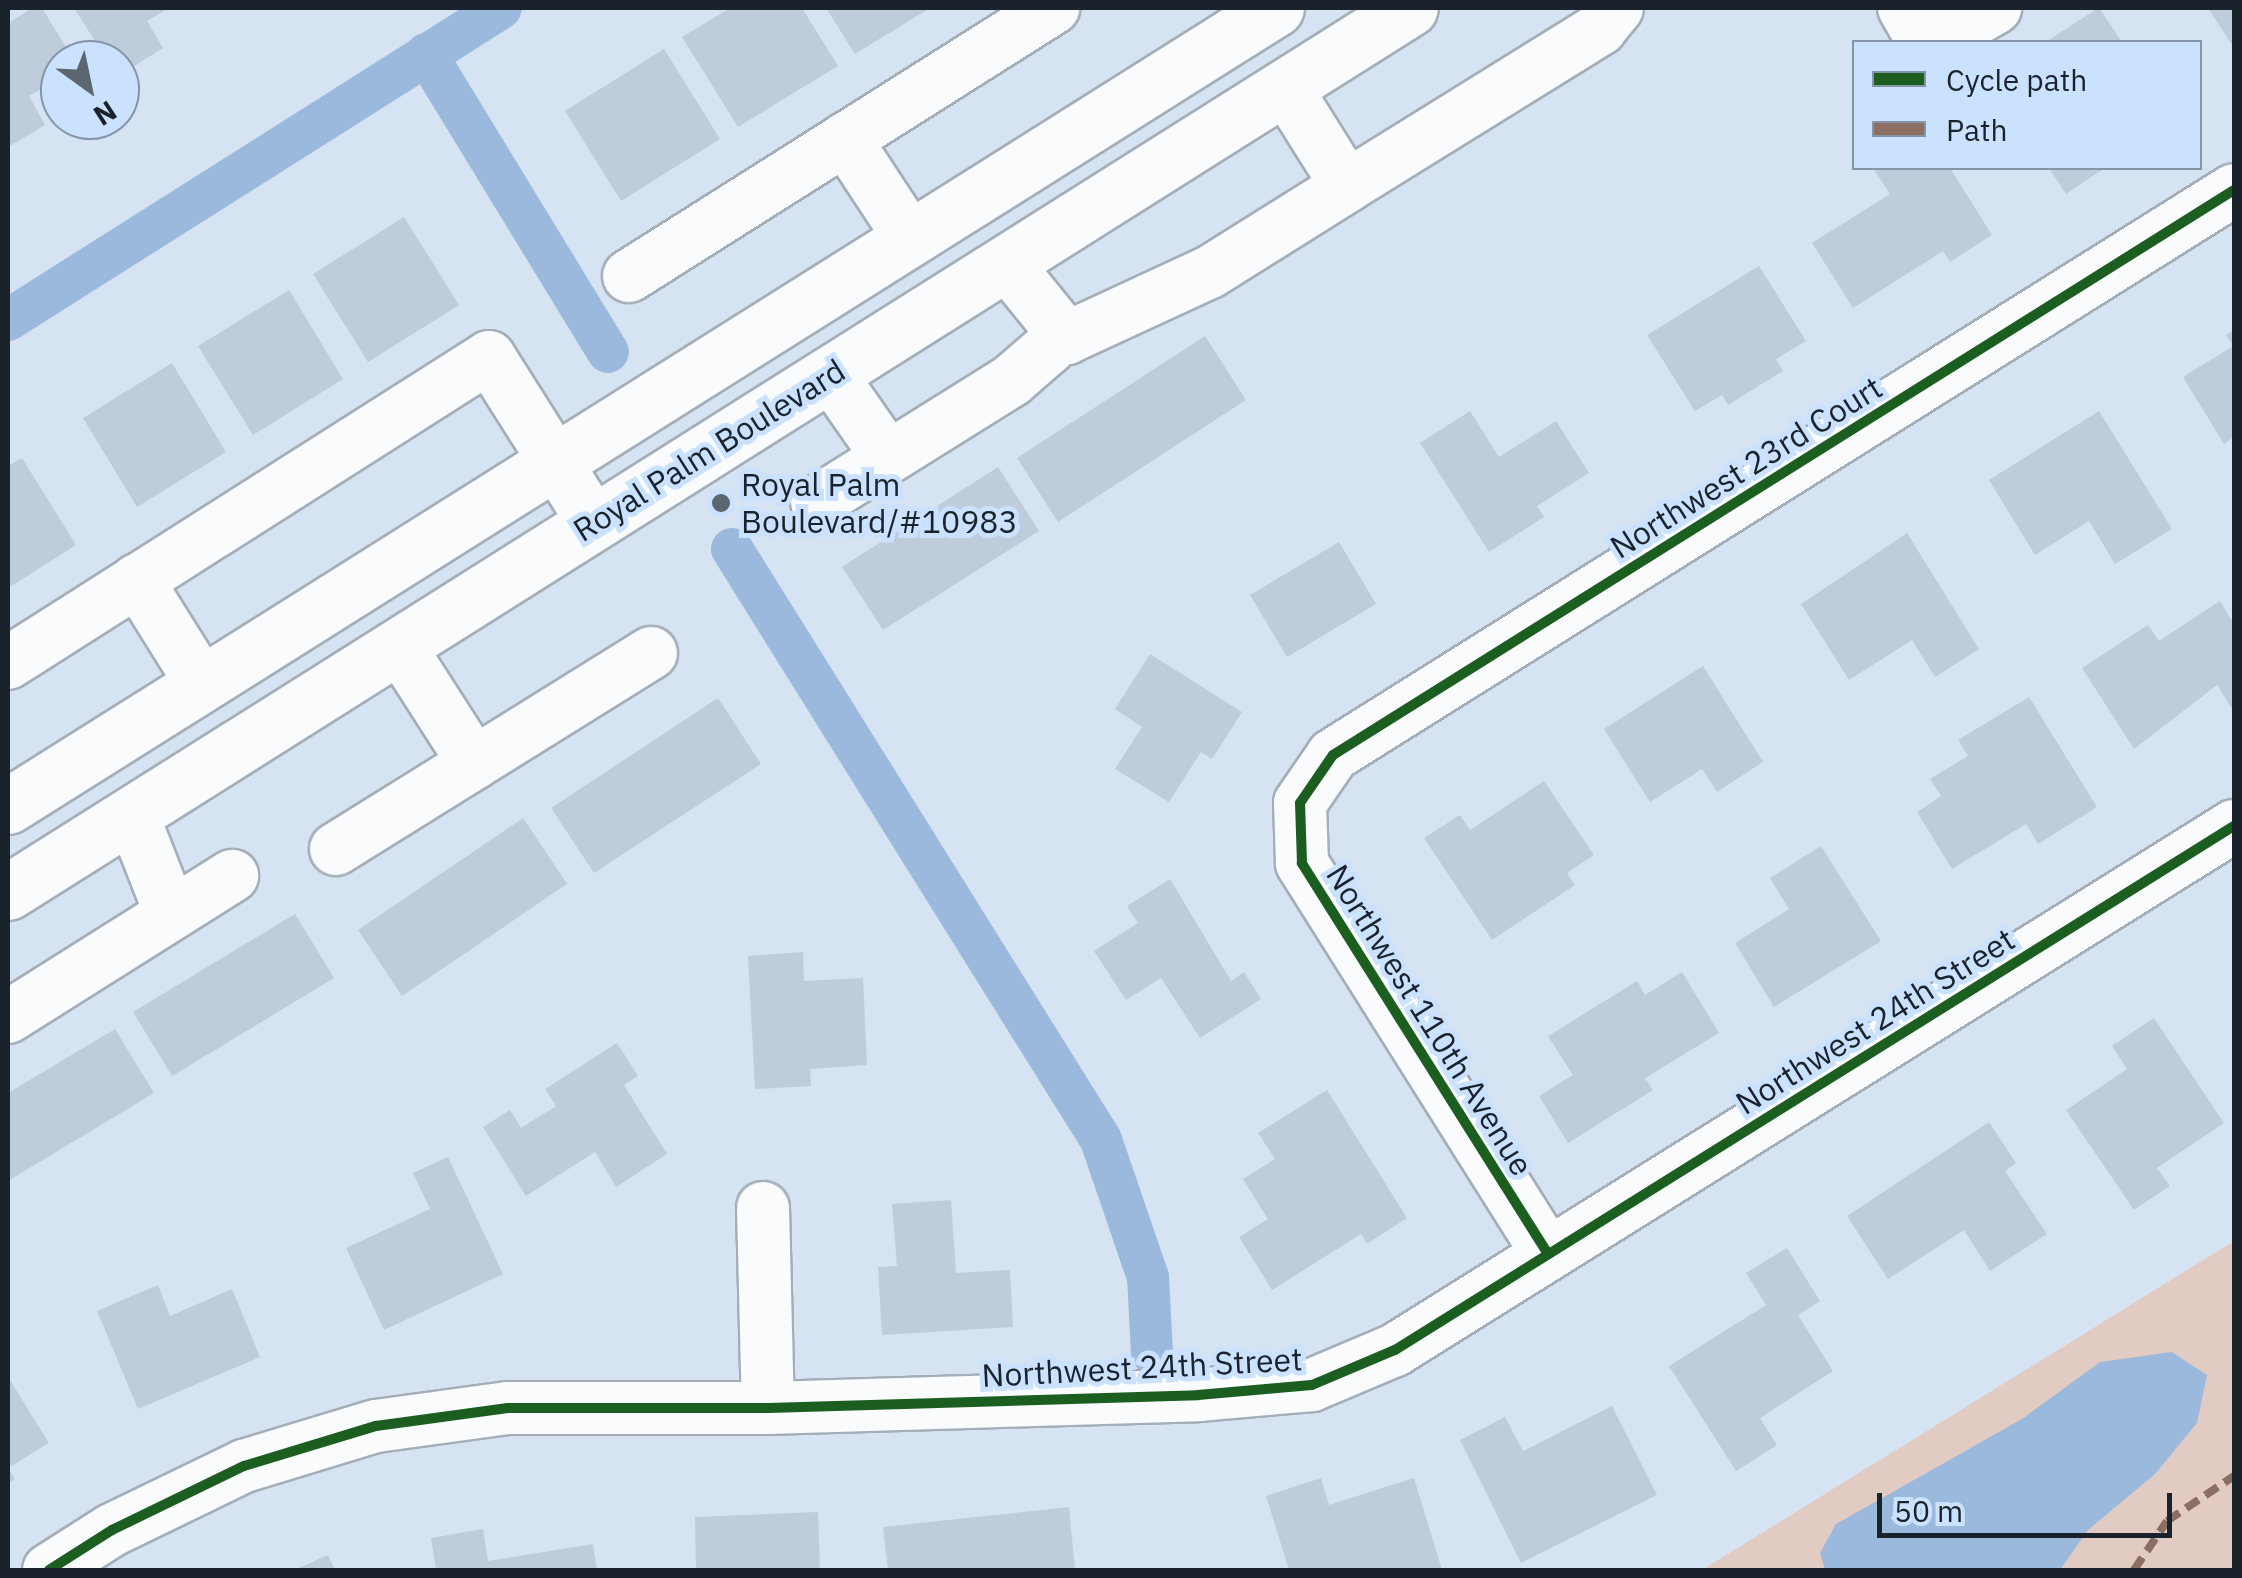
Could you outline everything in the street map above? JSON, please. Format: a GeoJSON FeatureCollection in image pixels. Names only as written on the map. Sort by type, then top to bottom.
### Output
{"type":"FeatureCollection","features":[{"type":"Feature","properties":{"kind":"main road"},"geometry":{"type":"LineString","coordinates":[[8,806],[1276,8]]}},
{"type":"Feature","properties":{"kind":"main road","name":"Royal Palm Boulevard"},"geometry":{"type":"LineString","coordinates":[[8,892],[1410,8]]}},
{"type":"Feature","properties":{"kind":"street"},"geometry":{"type":"LineString","coordinates":[[629,276],[1052,8]]}},
{"type":"Feature","properties":{"kind":"street"},"geometry":{"type":"LineString","coordinates":[[1006,263],[1056,334],[1067,338],[1210,272],[1600,29],[1617,8]]}},
{"type":"Feature","properties":{"kind":"street"},"geometry":{"type":"LineString","coordinates":[[1904,8],[1914,25],[1944,37],[1995,8]]}},
{"type":"Feature","properties":{"kind":"street"},"geometry":{"type":"LineString","coordinates":[[1285,87],[1347,186]]}},
{"type":"Feature","properties":{"kind":"street"},"geometry":{"type":"LineString","coordinates":[[845,139],[910,238]]}},
{"type":"Feature","properties":{"kind":"street","name":"Northwest 23rd Court"},"geometry":{"type":"LineString","coordinates":[[1300,803],[1333,755],[2234,190]]}},
{"type":"Feature","properties":{"kind":"street"},"geometry":{"type":"LineString","coordinates":[[817,502],[1012,380],[1049,348],[1056,334]]}},
{"type":"Feature","properties":{"kind":"street"},"geometry":{"type":"LineString","coordinates":[[8,662],[488,357],[594,523]]}},
{"type":"Feature","properties":{"kind":"street"},"geometry":{"type":"LineString","coordinates":[[830,374],[888,457]]}},
{"type":"Feature","properties":{"kind":"street"},"geometry":{"type":"LineString","coordinates":[[137,580],[202,684]]}},
{"type":"Feature","properties":{"kind":"street"},"geometry":{"type":"LineString","coordinates":[[399,646],[474,763]]}},
{"type":"Feature","properties":{"kind":"street"},"geometry":{"type":"LineString","coordinates":[[336,849],[651,653]]}},
{"type":"Feature","properties":{"kind":"street","name":"Northwest 110th Avenue"},"geometry":{"type":"LineString","coordinates":[[1300,803],[1302,862],[1548,1254]]}},
{"type":"Feature","properties":{"kind":"street"},"geometry":{"type":"LineString","coordinates":[[132,814],[172,914]]}},
{"type":"Feature","properties":{"kind":"street","name":"Northwest 24th Street"},"geometry":{"type":"LineString","coordinates":[[49,1570],[112,1530],[244,1466],[376,1426],[508,1408],[768,1408],[1198,1395],[1312,1385],[1395,1350],[2234,826]]}},
{"type":"Feature","properties":{"kind":"street"},"geometry":{"type":"LineString","coordinates":[[8,1018],[232,876]]}},
{"type":"Feature","properties":{"kind":"street"},"geometry":{"type":"LineString","coordinates":[[763,1208],[768,1408]]}},
{"type":"Feature","properties":{"kind":"shaded area"},"geometry":{"type":"Polygon","coordinates":[[[2234,1241],[2234,1570],[1702,1570],[2234,1241]]]}},
{"type":"Feature","properties":{"kind":"water"},"geometry":{"type":"Polygon","coordinates":[[[2172,1352],[2207,1375],[2197,1423],[2155,1474],[2088,1530],[2060,1570],[1825,1570],[1820,1553],[1836,1524],[2022,1419],[2100,1362],[2172,1352]]]}},
{"type":"Feature","properties":{"kind":"building"},"geometry":{"type":"Polygon","coordinates":[[[33,8],[42,8],[62,40],[40,40],[40,90],[29,96],[40,116],[40,128],[8,147],[8,23],[33,8]]]}},
{"type":"Feature","properties":{"kind":"building"},"geometry":{"type":"Polygon","coordinates":[[[74,8],[169,8],[147,21],[163,48],[140,62],[140,40],[94,40],[74,8]]]}},
{"type":"Feature","properties":{"kind":"building"},"geometry":{"type":"Polygon","coordinates":[[[730,8],[802,8],[838,66],[738,127],[682,37],[730,8]]]}},
{"type":"Feature","properties":{"kind":"building"},"geometry":{"type":"Polygon","coordinates":[[[826,8],[930,8],[855,54],[826,8]]]}},
{"type":"Feature","properties":{"kind":"building"},"geometry":{"type":"Polygon","coordinates":[[[2098,8],[2121,40],[2049,40],[2098,8]]]}},
{"type":"Feature","properties":{"kind":"building"},"geometry":{"type":"Polygon","coordinates":[[[2208,8],[2234,8],[2234,48],[2208,8]]]}},
{"type":"Feature","properties":{"kind":"building"},"geometry":{"type":"Polygon","coordinates":[[[664,49],[720,139],[621,201],[565,111],[664,49]]]}},
{"type":"Feature","properties":{"kind":"building"},"geometry":{"type":"Polygon","coordinates":[[[1874,170],[1951,170],[1992,235],[1950,262],[1943,251],[1853,308],[1812,243],[1890,194],[1874,170]]]}},
{"type":"Feature","properties":{"kind":"building"},"geometry":{"type":"Polygon","coordinates":[[[2050,170],[2102,170],[2066,194],[2050,170]]]}},
{"type":"Feature","properties":{"kind":"building"},"geometry":{"type":"Polygon","coordinates":[[[404,217],[459,305],[368,362],[313,274],[404,217]]]}},
{"type":"Feature","properties":{"kind":"building"},"geometry":{"type":"Polygon","coordinates":[[[1759,266],[1806,341],[1776,359],[1783,371],[1728,405],[1722,395],[1695,411],[1647,335],[1759,266]]]}},
{"type":"Feature","properties":{"kind":"building"},"geometry":{"type":"Polygon","coordinates":[[[289,290],[343,379],[253,435],[198,346],[289,290]]]}},
{"type":"Feature","properties":{"kind":"building"},"geometry":{"type":"Polygon","coordinates":[[[2234,330],[2234,437],[2224,444],[2183,377],[2233,346],[2226,335],[2234,330]]]}},
{"type":"Feature","properties":{"kind":"building"},"geometry":{"type":"Polygon","coordinates":[[[1205,336],[1246,400],[1058,522],[1017,458],[1205,336]]]}},
{"type":"Feature","properties":{"kind":"building"},"geometry":{"type":"Polygon","coordinates":[[[172,363],[226,452],[137,507],[83,418],[172,363]]]}},
{"type":"Feature","properties":{"kind":"building"},"geometry":{"type":"Polygon","coordinates":[[[1470,411],[1499,457],[1556,421],[1589,473],[1537,506],[1544,517],[1489,552],[1420,443],[1470,411]]]}},
{"type":"Feature","properties":{"kind":"building"},"geometry":{"type":"Polygon","coordinates":[[[2099,411],[2172,529],[2115,564],[2089,521],[2035,555],[1989,480],[2099,411]]]}},
{"type":"Feature","properties":{"kind":"building"},"geometry":{"type":"Polygon","coordinates":[[[22,458],[76,545],[8,588],[8,466],[22,458]]]}},
{"type":"Feature","properties":{"kind":"building"},"geometry":{"type":"Polygon","coordinates":[[[998,467],[1039,531],[883,630],[842,567],[998,467]]]}},
{"type":"Feature","properties":{"kind":"building"},"geometry":{"type":"Polygon","coordinates":[[[1907,533],[1979,649],[1935,677],[1912,640],[1849,680],[1801,604],[1907,533]]]}},
{"type":"Feature","properties":{"kind":"building"},"geometry":{"type":"Polygon","coordinates":[[[1339,542],[1376,604],[1287,657],[1250,595],[1339,542]]]}},
{"type":"Feature","properties":{"kind":"building"},"geometry":{"type":"Polygon","coordinates":[[[2220,601],[2234,624],[2234,712],[2217,685],[2134,749],[2082,668],[2148,625],[2159,641],[2220,601]]]}},
{"type":"Feature","properties":{"kind":"building"},"geometry":{"type":"Polygon","coordinates":[[[1150,654],[1242,712],[1212,759],[1201,752],[1169,802],[1115,769],[1142,727],[1115,709],[1150,654]]]}},
{"type":"Feature","properties":{"kind":"building"},"geometry":{"type":"Polygon","coordinates":[[[1703,666],[1763,762],[1717,792],[1702,769],[1650,802],[1604,729],[1703,666]]]}},
{"type":"Feature","properties":{"kind":"building"},"geometry":{"type":"Polygon","coordinates":[[[2029,697],[2097,807],[2038,844],[2026,824],[1952,869],[1917,812],[1941,796],[1930,779],[1968,756],[1958,740],[2029,697]]]}},
{"type":"Feature","properties":{"kind":"building"},"geometry":{"type":"Polygon","coordinates":[[[718,698],[761,764],[594,873],[551,808],[718,698]]]}},
{"type":"Feature","properties":{"kind":"building"},"geometry":{"type":"Polygon","coordinates":[[[1544,781],[1594,855],[1567,873],[1575,885],[1492,940],[1424,838],[1460,815],[1470,830],[1544,781]]]}},
{"type":"Feature","properties":{"kind":"building"},"geometry":{"type":"Polygon","coordinates":[[[523,818],[567,884],[402,996],[358,930],[523,818]]]}},
{"type":"Feature","properties":{"kind":"building"},"geometry":{"type":"Polygon","coordinates":[[[1821,846],[1881,941],[1774,1007],[1735,943],[1789,909],[1770,878],[1821,846]]]}},
{"type":"Feature","properties":{"kind":"building"},"geometry":{"type":"Polygon","coordinates":[[[1170,879],[1231,981],[1244,972],[1261,999],[1200,1038],[1161,978],[1126,1000],[1094,951],[1138,923],[1127,906],[1170,879]]]}},
{"type":"Feature","properties":{"kind":"building"},"geometry":{"type":"Polygon","coordinates":[[[295,914],[334,978],[172,1076],[133,1012],[295,914]]]}},
{"type":"Feature","properties":{"kind":"building"},"geometry":{"type":"Polygon","coordinates":[[[803,952],[804,981],[863,978],[867,1065],[810,1069],[811,1086],[755,1089],[748,956],[803,952]]]}},
{"type":"Feature","properties":{"kind":"building"},"geometry":{"type":"Polygon","coordinates":[[[1682,972],[1719,1033],[1645,1078],[1653,1090],[1568,1143],[1539,1096],[1573,1075],[1548,1036],[1637,981],[1645,995],[1682,972]]]}},
{"type":"Feature","properties":{"kind":"building"},"geometry":{"type":"Polygon","coordinates":[[[2154,1018],[2224,1123],[2157,1168],[2170,1186],[2134,1210],[2066,1110],[2127,1069],[2112,1046],[2154,1018]]]}},
{"type":"Feature","properties":{"kind":"building"},"geometry":{"type":"Polygon","coordinates":[[[115,1029],[154,1093],[8,1181],[8,1093],[115,1029]]]}},
{"type":"Feature","properties":{"kind":"building"},"geometry":{"type":"Polygon","coordinates":[[[617,1043],[638,1076],[624,1085],[667,1154],[616,1187],[595,1152],[526,1196],[483,1127],[510,1110],[521,1128],[556,1106],[545,1089],[617,1043]]]}},
{"type":"Feature","properties":{"kind":"building"},"geometry":{"type":"Polygon","coordinates":[[[1327,1090],[1407,1218],[1367,1244],[1361,1234],[1272,1290],[1239,1237],[1268,1219],[1243,1179],[1275,1159],[1258,1133],[1327,1090]]]}},
{"type":"Feature","properties":{"kind":"building"},"geometry":{"type":"Polygon","coordinates":[[[1989,1122],[2016,1163],[2005,1171],[2047,1234],[1990,1271],[1964,1230],[1888,1279],[1847,1216],[1989,1122]]]}},
{"type":"Feature","properties":{"kind":"building"},"geometry":{"type":"Polygon","coordinates":[[[448,1157],[503,1274],[384,1330],[346,1248],[430,1209],[413,1173],[448,1157]]]}},
{"type":"Feature","properties":{"kind":"building"},"geometry":{"type":"Polygon","coordinates":[[[951,1200],[956,1273],[1010,1270],[1013,1327],[882,1335],[878,1267],[897,1266],[892,1204],[951,1200]]]}},
{"type":"Feature","properties":{"kind":"building"},"geometry":{"type":"Polygon","coordinates":[[[1787,1248],[1820,1301],[1798,1315],[1833,1371],[1760,1418],[1777,1445],[1736,1471],[1669,1366],[1766,1305],[1746,1273],[1787,1248]]]}},
{"type":"Feature","properties":{"kind":"building"},"geometry":{"type":"Polygon","coordinates":[[[158,1285],[170,1316],[232,1289],[260,1357],[138,1409],[97,1311],[158,1285]]]}},
{"type":"Feature","properties":{"kind":"building"},"geometry":{"type":"Polygon","coordinates":[[[8,1377],[49,1443],[8,1468],[8,1377]]]}},
{"type":"Feature","properties":{"kind":"building"},"geometry":{"type":"Polygon","coordinates":[[[1612,1406],[1657,1495],[1521,1563],[1460,1440],[1505,1417],[1523,1451],[1612,1406]]]}},
{"type":"Feature","properties":{"kind":"building"},"geometry":{"type":"Polygon","coordinates":[[[1321,1478],[1329,1505],[1414,1478],[1442,1570],[1289,1570],[1266,1496],[1321,1478]]]}},
{"type":"Feature","properties":{"kind":"building"},"geometry":{"type":"Polygon","coordinates":[[[1069,1507],[1075,1570],[888,1570],[883,1527],[1069,1507]]]}},
{"type":"Feature","properties":{"kind":"building"},"geometry":{"type":"Polygon","coordinates":[[[818,1512],[820,1570],[696,1570],[695,1517],[818,1512]]]}},
{"type":"Feature","properties":{"kind":"building"},"geometry":{"type":"Polygon","coordinates":[[[483,1529],[488,1561],[593,1544],[597,1570],[436,1570],[431,1538],[483,1529]]]}},
{"type":"Feature","properties":{"kind":"building"},"geometry":{"type":"Polygon","coordinates":[[[328,1555],[335,1570],[294,1570],[328,1555]]]}},
{"type":"Feature","properties":{"kind":"waterway"},"geometry":{"type":"LineString","coordinates":[[8,320],[501,8]]}},
{"type":"Feature","properties":{"kind":"waterway"},"geometry":{"type":"LineString","coordinates":[[426,54],[608,352]]}},
{"type":"Feature","properties":{"kind":"waterway"},"geometry":{"type":"LineString","coordinates":[[732,549],[1101,1140],[1148,1277],[1152,1353]]}},
{"type":"Feature","properties":{"kind":"marked path"},"geometry":{"type":"LineString","coordinates":[[2134,1570],[2167,1521],[2234,1476]]}},
{"type":"Feature","properties":{"kind":"cycle path"},"geometry":{"type":"LineString","coordinates":[[1548,1254],[1302,863],[1300,803],[1333,755],[2234,190]]}},
{"type":"Feature","properties":{"kind":"cycle path"},"geometry":{"type":"LineString","coordinates":[[49,1570],[112,1530],[244,1466],[376,1426],[508,1408],[768,1408],[1198,1395],[1312,1385],[1395,1350],[2234,826]]}},
{"type":"Feature","properties":{"kind":"place","name":"Royal Palm Boulevard/#10983"},"geometry":{"type":"Point","coordinates":[721,503]}}]}
